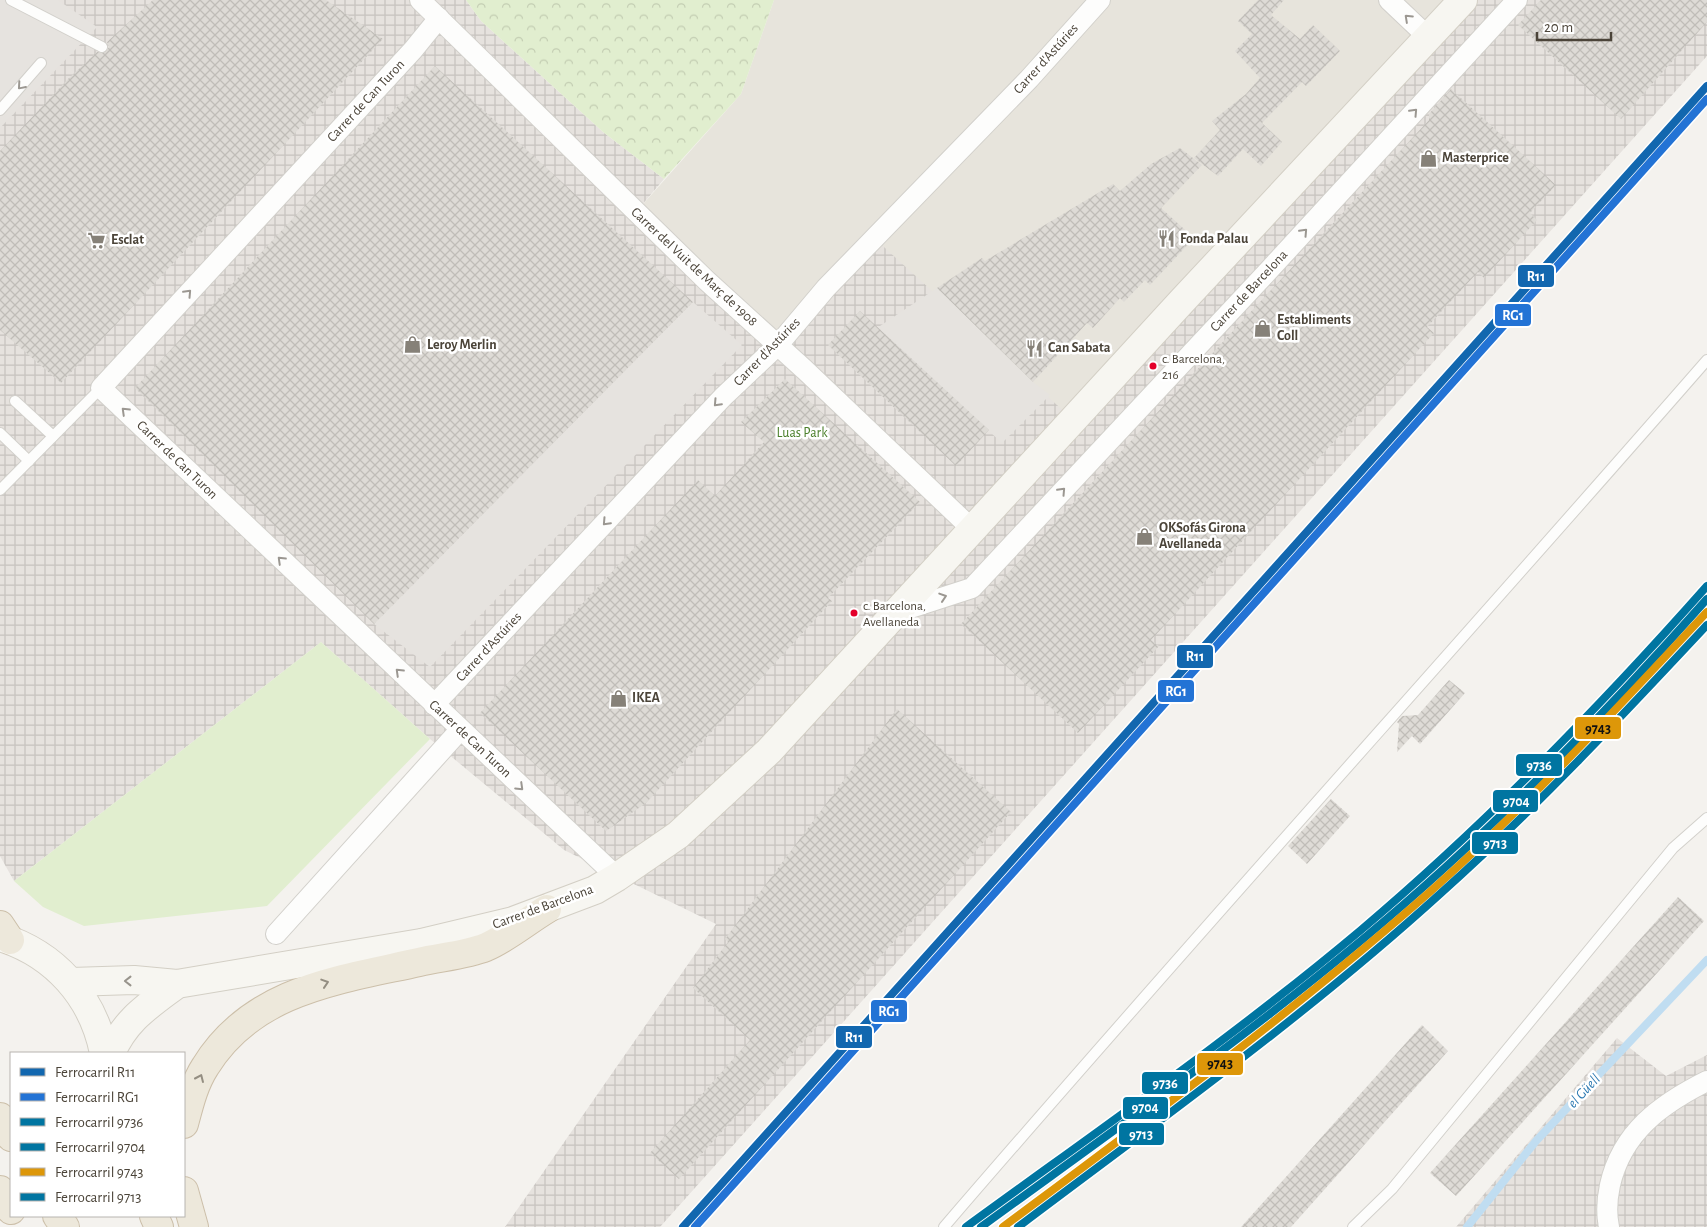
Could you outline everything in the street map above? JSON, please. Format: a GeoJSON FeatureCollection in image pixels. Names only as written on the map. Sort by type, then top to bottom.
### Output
{"type":"FeatureCollection","features":[{"type":"Feature","properties":{"kind":"highway"},"geometry":{"type":"LineString","coordinates":[[185,1120],[192,1096],[204,1068],[221,1045],[256,1012],[288,996],[331,981],[486,947],[547,908]]}},
{"type":"Feature","properties":{"kind":"highway"},"geometry":{"type":"LineString","coordinates":[[0,1117],[10,1135]]}},
{"type":"Feature","properties":{"kind":"highway"},"geometry":{"type":"LineString","coordinates":[[0,1190],[10,1208]]}},
{"type":"Feature","properties":{"kind":"highway"},"geometry":{"type":"LineString","coordinates":[[185,1195],[194,1227]]}},
{"type":"Feature","properties":{"kind":"main road","name":"Carrer de Barcelona"},"geometry":{"type":"LineString","coordinates":[[71,982],[134,980],[177,984],[421,943],[513,921],[580,896],[617,877],[678,835],[769,751],[972,529],[1463,0]]}},
{"type":"Feature","properties":{"kind":"main road"},"geometry":{"type":"LineString","coordinates":[[3,934],[49,961],[71,982],[92,1016],[104,1052]]}},
{"type":"Feature","properties":{"kind":"main road","name":"Carrer de Barcelona"},"geometry":{"type":"LineString","coordinates":[[112,1052],[120,1035],[137,1015],[177,984]]}},
{"type":"Feature","properties":{"kind":"street","name":"Carrer del Vuit de Març de 1908"},"geometry":{"type":"LineString","coordinates":[[420,0],[685,260],[778,345],[972,529]]}},
{"type":"Feature","properties":{"kind":"street","name":"Carrer d'Astúries"},"geometry":{"type":"LineString","coordinates":[[434,705],[723,397],[778,345],[826,288],[1029,78],[1100,0]]}},
{"type":"Feature","properties":{"kind":"street"},"geometry":{"type":"LineString","coordinates":[[1389,0],[1428,37]]}},
{"type":"Feature","properties":{"kind":"street","name":"Carrer de Barcelona"},"geometry":{"type":"LineString","coordinates":[[896,613],[972,588],[1517,0]]}},
{"type":"Feature","properties":{"kind":"street","name":"Carrer de Can Turon"},"geometry":{"type":"LineString","coordinates":[[439,18],[406,58],[101,388],[617,877]]}},
{"type":"Feature","properties":{"kind":"street"},"geometry":{"type":"LineString","coordinates":[[276,934],[460,730]]}},
{"type":"Feature","properties":{"kind":"street"},"geometry":{"type":"LineString","coordinates":[[1609,1227],[1607,1198],[1613,1172],[1626,1142],[1646,1120],[1686,1091],[1707,1081]]}},
{"type":"Feature","properties":{"kind":"lane"},"geometry":{"type":"LineString","coordinates":[[11,0],[102,47]]}},
{"type":"Feature","properties":{"kind":"lane"},"geometry":{"type":"LineString","coordinates":[[0,110],[41,63]]}},
{"type":"Feature","properties":{"kind":"lane"},"geometry":{"type":"LineString","coordinates":[[944,1227],[1075,1074],[1483,616],[1707,360]]}},
{"type":"Feature","properties":{"kind":"lane"},"geometry":{"type":"LineString","coordinates":[[0,490],[101,388]]}},
{"type":"Feature","properties":{"kind":"lane"},"geometry":{"type":"LineString","coordinates":[[16,401],[53,436]]}},
{"type":"Feature","properties":{"kind":"lane"},"geometry":{"type":"LineString","coordinates":[[0,433],[28,461]]}},
{"type":"Feature","properties":{"kind":"lane"},"geometry":{"type":"LineString","coordinates":[[1354,1227],[1392,1189],[1673,848],[1707,818]]}},
{"type":"Feature","properties":{"kind":"shaded area"},"geometry":{"type":"Polygon","coordinates":[[[0,0],[466,0],[481,21],[603,132],[664,179],[636,212],[772,342],[873,237],[1080,426],[1466,0],[1707,0],[1707,56],[660,1227],[505,1227],[716,924],[564,850],[430,739],[321,642],[14,881],[0,856],[0,0]]]}},
{"type":"Feature","properties":{"kind":"shaded area"},"geometry":{"type":"Polygon","coordinates":[[[0,0],[58,0],[97,27],[0,128],[0,0]]]}},
{"type":"Feature","properties":{"kind":"shaded area"},"geometry":{"type":"Polygon","coordinates":[[[774,0],[1466,0],[1080,426],[772,342],[636,212],[741,94],[774,0]]]}},
{"type":"Feature","properties":{"kind":"shaded area"},"geometry":{"type":"Polygon","coordinates":[[[937,288],[1033,382],[1050,395],[1002,443],[877,328],[937,288]]]}},
{"type":"Feature","properties":{"kind":"shaded area"},"geometry":{"type":"Polygon","coordinates":[[[693,302],[742,345],[430,667],[374,624],[693,302]]]}},
{"type":"Feature","properties":{"kind":"shaded area"},"geometry":{"type":"Polygon","coordinates":[[[1617,1038],[1666,1076],[1707,1055],[1707,1227],[1456,1227],[1617,1038]]]}},
{"type":"Feature","properties":{"kind":"green space"},"geometry":{"type":"Polygon","coordinates":[[[466,0],[774,0],[741,94],[664,179],[603,132],[481,21],[466,0]]]}},
{"type":"Feature","properties":{"kind":"green space"},"geometry":{"type":"Polygon","coordinates":[[[321,642],[430,739],[267,906],[84,926],[43,907],[14,881],[321,642]]]}},
{"type":"Feature","properties":{"kind":"building","name":"Esclat"},"geometry":{"type":"Polygon","coordinates":[[[153,0],[326,0],[383,39],[61,383],[0,330],[0,151],[69,78],[97,52],[106,52],[109,47],[107,42],[153,0]]]}},
{"type":"Feature","properties":{"kind":"building"},"geometry":{"type":"Polygon","coordinates":[[[1258,0],[1284,0],[1271,15],[1300,39],[1313,25],[1340,51],[1306,86],[1302,82],[1262,123],[1282,142],[1261,166],[1243,149],[1218,176],[1194,158],[1220,130],[1212,121],[1246,94],[1260,78],[1235,51],[1252,34],[1238,21],[1258,0]]]}},
{"type":"Feature","properties":{"kind":"building"},"geometry":{"type":"Polygon","coordinates":[[[1541,0],[1707,0],[1707,22],[1621,119],[1518,25],[1541,0]]]}},
{"type":"Feature","properties":{"kind":"building","name":"Leroy Merlin"},"geometry":{"type":"Polygon","coordinates":[[[435,66],[693,302],[374,624],[135,388],[435,66]]]}},
{"type":"Feature","properties":{"kind":"building"},"geometry":{"type":"Polygon","coordinates":[[[1451,89],[1556,185],[1530,213],[1537,220],[1484,278],[1478,272],[1427,327],[1434,333],[1151,640],[1159,646],[1078,733],[961,624],[1429,120],[1429,114],[1451,89]]]}},
{"type":"Feature","properties":{"kind":"building"},"geometry":{"type":"Polygon","coordinates":[[[1180,148],[1202,165],[1161,208],[1194,238],[1150,285],[1145,280],[1124,302],[1120,298],[1093,328],[1087,323],[1033,382],[937,288],[982,258],[985,261],[1113,184],[1120,191],[1151,164],[1180,148]]]}},
{"type":"Feature","properties":{"kind":"building"},"geometry":{"type":"Polygon","coordinates":[[[860,311],[989,430],[956,466],[828,345],[860,311]]]}},
{"type":"Feature","properties":{"kind":"building"},"geometry":{"type":"Polygon","coordinates":[[[785,379],[920,502],[828,598],[832,601],[646,803],[606,831],[480,713],[698,480],[715,496],[764,442],[741,422],[785,379]]]}},
{"type":"Feature","properties":{"kind":"building"},"geometry":{"type":"Polygon","coordinates":[[[1449,680],[1465,693],[1420,744],[1412,736],[1397,752],[1399,724],[1397,722],[1402,716],[1418,715],[1449,680]]]}},
{"type":"Feature","properties":{"kind":"building"},"geometry":{"type":"Polygon","coordinates":[[[897,709],[1011,812],[679,1179],[650,1153],[750,1040],[693,988],[728,942],[725,939],[897,709]]]}},
{"type":"Feature","properties":{"kind":"building"},"geometry":{"type":"Polygon","coordinates":[[[1331,799],[1350,816],[1307,864],[1288,846],[1331,799]]]}},
{"type":"Feature","properties":{"kind":"building"},"geometry":{"type":"Polygon","coordinates":[[[1678,897],[1704,921],[1456,1196],[1430,1173],[1678,897]]]}},
{"type":"Feature","properties":{"kind":"building"},"geometry":{"type":"Polygon","coordinates":[[[1422,1025],[1448,1051],[1291,1227],[1241,1227],[1422,1025]]]}},
{"type":"Feature","properties":{"kind":"waterway","name":"el Güell"},"geometry":{"type":"LineString","coordinates":[[1467,1227],[1536,1141],[1707,960]]}},
{"type":"Feature","properties":{"kind":"rail line","name":"R11"},"geometry":{"type":"LineString","coordinates":[[683,1227],[1707,86]]}},
{"type":"Feature","properties":{"kind":"rail line","name":"RG1"},"geometry":{"type":"LineString","coordinates":[[695,1227],[1707,99]]}},
{"type":"Feature","properties":{"kind":"rail line","name":"9736"},"geometry":{"type":"LineString","coordinates":[[966,1227],[1216,1045],[1361,930],[1452,849],[1540,764],[1583,721],[1707,586]]}},
{"type":"Feature","properties":{"kind":"rail line","name":"9704"},"geometry":{"type":"LineString","coordinates":[[981,1227],[1223,1050],[1317,977],[1409,900],[1498,818],[1584,733],[1707,599]]}},
{"type":"Feature","properties":{"kind":"rail line","name":"9743"},"geometry":{"type":"LineString","coordinates":[[1003,1227],[1275,1021],[1432,890],[1539,789],[1707,612]]}},
{"type":"Feature","properties":{"kind":"rail line","name":"9713"},"geometry":{"type":"LineString","coordinates":[[1018,1227],[1233,1065],[1391,938],[1544,796],[1707,625]]}},
{"type":"Feature","properties":{"kind":"place","name":"Masterprice"},"geometry":{"type":"Point","coordinates":[1428,158]}},
{"type":"Feature","properties":{"kind":"place","name":"Fonda Palau"},"geometry":{"type":"Point","coordinates":[1166,239]}},
{"type":"Feature","properties":{"kind":"place","name":"Esclat"},"geometry":{"type":"Point","coordinates":[97,240]}},
{"type":"Feature","properties":{"kind":"place","name":"Establiments Coll"},"geometry":{"type":"Point","coordinates":[1263,328]}},
{"type":"Feature","properties":{"kind":"place","name":"Leroy Merlin"},"geometry":{"type":"Point","coordinates":[413,345]}},
{"type":"Feature","properties":{"kind":"place","name":"Can Sabata"},"geometry":{"type":"Point","coordinates":[1034,348]}},
{"type":"Feature","properties":{"kind":"place","name":"c. Barcelona, 216"},"geometry":{"type":"Point","coordinates":[1153,366]}},
{"type":"Feature","properties":{"kind":"place","name":"OKSofás Girona Avellaneda"},"geometry":{"type":"Point","coordinates":[1145,536]}},
{"type":"Feature","properties":{"kind":"place","name":"c. Barcelona, Avellaneda"},"geometry":{"type":"Point","coordinates":[854,613]}},
{"type":"Feature","properties":{"kind":"place","name":"IKEA"},"geometry":{"type":"Point","coordinates":[618,698]}},
{"type":"Feature","properties":{"kind":"park label","name":"Luas Park"},"geometry":{"type":"Point","coordinates":[802,433]}}]}
